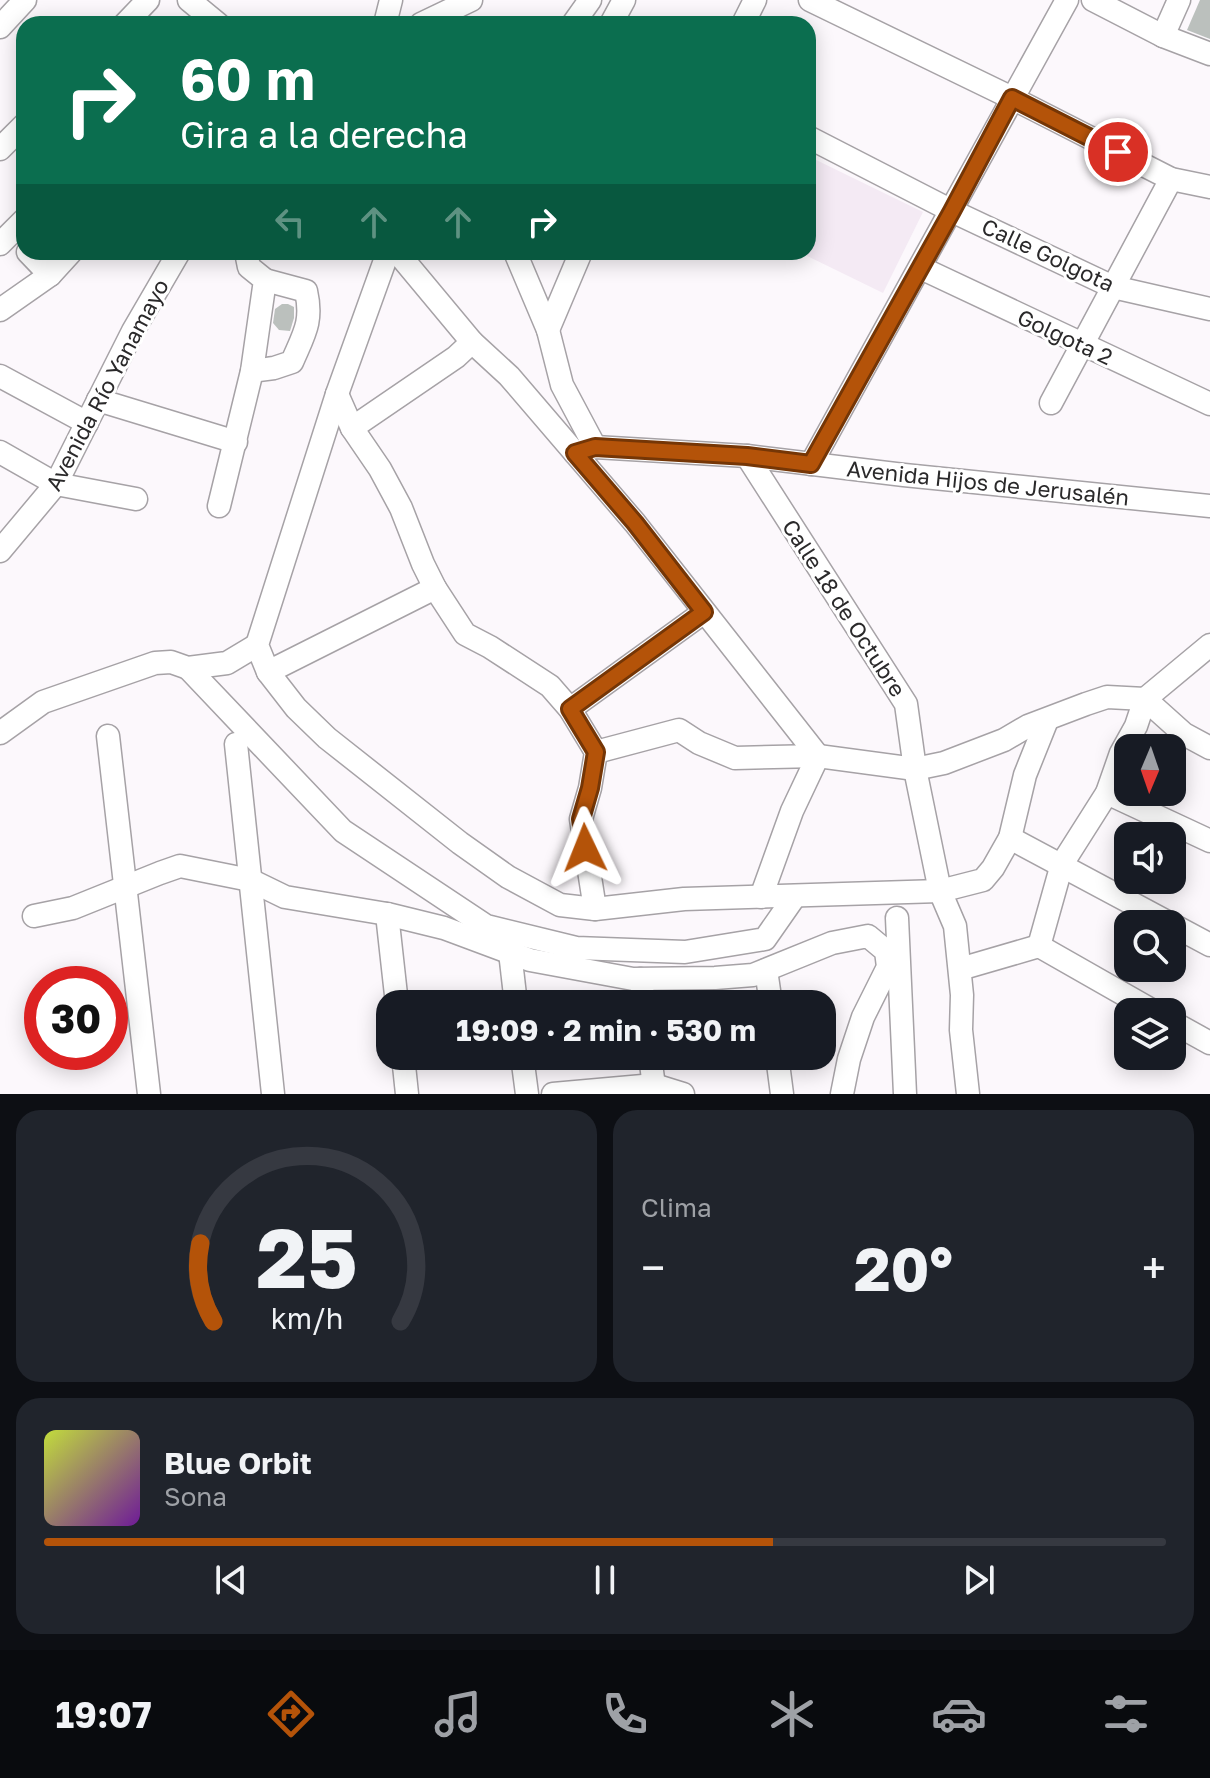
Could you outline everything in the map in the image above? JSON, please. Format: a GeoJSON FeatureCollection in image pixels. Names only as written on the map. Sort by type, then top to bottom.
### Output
{"type":"FeatureCollection","features":[{"type":"Feature","properties":{"kind":"street"},"geometry":{"type":"LineString","coordinates":[[0,27],[25,0]]}},
{"type":"Feature","properties":{"kind":"street"},"geometry":{"type":"LineString","coordinates":[[133,16],[148,0]]}},
{"type":"Feature","properties":{"kind":"street"},"geometry":{"type":"LineString","coordinates":[[189,0],[207,16]]}},
{"type":"Feature","properties":{"kind":"street"},"geometry":{"type":"LineString","coordinates":[[438,16],[471,0]]}},
{"type":"Feature","properties":{"kind":"street"},"geometry":{"type":"LineString","coordinates":[[810,0],[1171,179],[1210,187]]}},
{"type":"Feature","properties":{"kind":"street"},"geometry":{"type":"LineString","coordinates":[[811,464],[1067,0]]}},
{"type":"Feature","properties":{"kind":"street"},"geometry":{"type":"LineString","coordinates":[[1093,0],[1163,36],[1210,54]]}},
{"type":"Feature","properties":{"kind":"street"},"geometry":{"type":"LineString","coordinates":[[1163,36],[1179,0]]}},
{"type":"Feature","properties":{"kind":"street"},"geometry":{"type":"LineString","coordinates":[[0,149],[16,133]]}},
{"type":"Feature","properties":{"kind":"street","name":"Calle Golgota"},"geometry":{"type":"LineString","coordinates":[[816,141],[952,211],[1113,287],[1210,309]]}},
{"type":"Feature","properties":{"kind":"street"},"geometry":{"type":"LineString","coordinates":[[1051,403],[1171,179]]}},
{"type":"Feature","properties":{"kind":"street"},"geometry":{"type":"LineString","coordinates":[[32,260],[50,275]]}},
{"type":"Feature","properties":{"kind":"street"},"geometry":{"type":"LineString","coordinates":[[0,310],[50,275],[64,260]]}},
{"type":"Feature","properties":{"kind":"street","name":"Avenida Río Yanamayo"},"geometry":{"type":"LineString","coordinates":[[0,551],[56,484],[133,331],[174,260]]}},
{"type":"Feature","properties":{"kind":"street"},"geometry":{"type":"LineString","coordinates":[[248,260],[249,267],[265,280],[306,291],[310,309],[307,328],[292,362],[252,371]]}},
{"type":"Feature","properties":{"kind":"street"},"geometry":{"type":"LineString","coordinates":[[385,260],[337,394],[257,645],[268,672],[296,708],[327,738],[508,877],[560,905],[595,909],[684,899],[940,891],[983,880],[1010,838],[1025,775],[1047,720]]}},
{"type":"Feature","properties":{"kind":"street"},"geometry":{"type":"LineString","coordinates":[[404,260],[472,342],[585,450],[635,523],[818,756]]}},
{"type":"Feature","properties":{"kind":"street"},"geometry":{"type":"LineString","coordinates":[[518,260],[548,330],[562,385],[585,450]]}},
{"type":"Feature","properties":{"kind":"street"},"geometry":{"type":"LineString","coordinates":[[548,330],[578,260]]}},
{"type":"Feature","properties":{"kind":"street","name":"Golgota 2"},"geometry":{"type":"LineString","coordinates":[[921,268],[1210,404]]}},
{"type":"Feature","properties":{"kind":"street"},"geometry":{"type":"LineString","coordinates":[[219,506],[252,371],[265,280]]}},
{"type":"Feature","properties":{"kind":"street"},"geometry":{"type":"LineString","coordinates":[[352,428],[456,357],[472,342]]}},
{"type":"Feature","properties":{"kind":"street"},"geometry":{"type":"LineString","coordinates":[[0,376],[87,423]]}},
{"type":"Feature","properties":{"kind":"street"},"geometry":{"type":"LineString","coordinates":[[337,394],[352,428],[380,469],[401,508],[435,588],[465,634],[550,686],[570,709],[596,752],[581,819],[595,909]]}},
{"type":"Feature","properties":{"kind":"street"},"geometry":{"type":"LineString","coordinates":[[98,400],[236,442]]}},
{"type":"Feature","properties":{"kind":"street","name":"Avenida Hijos de Jerusalén"},"geometry":{"type":"LineString","coordinates":[[585,450],[747,456],[1210,506]]}},
{"type":"Feature","properties":{"kind":"street"},"geometry":{"type":"LineString","coordinates":[[0,452],[56,484],[136,499]]}},
{"type":"Feature","properties":{"kind":"street","name":"Calle 18 de Octubre"},"geometry":{"type":"LineString","coordinates":[[747,456],[906,704],[915,769],[940,891],[955,926],[968,1094]]}},
{"type":"Feature","properties":{"kind":"street"},"geometry":{"type":"LineString","coordinates":[[268,672],[435,588]]}},
{"type":"Feature","properties":{"kind":"street"},"geometry":{"type":"LineString","coordinates":[[570,709],[704,612]]}},
{"type":"Feature","properties":{"kind":"street"},"geometry":{"type":"LineString","coordinates":[[0,733],[43,702],[155,663],[171,662],[188,668],[227,663],[257,645]]}},
{"type":"Feature","properties":{"kind":"street"},"geometry":{"type":"LineString","coordinates":[[1039,946],[1062,864],[1107,793],[1145,699],[1210,645]]}},
{"type":"Feature","properties":{"kind":"street"},"geometry":{"type":"LineString","coordinates":[[188,668],[343,831],[486,926],[576,948],[685,952],[765,939],[795,896]]}},
{"type":"Feature","properties":{"kind":"street"},"geometry":{"type":"LineString","coordinates":[[596,752],[679,730],[699,743],[735,758],[818,756],[915,769],[956,758],[1004,740],[1028,726],[1107,697],[1145,699],[1184,734],[1210,748]]}},
{"type":"Feature","properties":{"kind":"street"},"geometry":{"type":"LineString","coordinates":[[108,736],[149,1094]]}},
{"type":"Feature","properties":{"kind":"street"},"geometry":{"type":"LineString","coordinates":[[236,744],[273,1094]]}},
{"type":"Feature","properties":{"kind":"street"},"geometry":{"type":"LineString","coordinates":[[761,897],[792,811],[818,756]]}},
{"type":"Feature","properties":{"kind":"street"},"geometry":{"type":"LineString","coordinates":[[1107,793],[1210,841]]}},
{"type":"Feature","properties":{"kind":"street"},"geometry":{"type":"LineString","coordinates":[[1010,838],[1210,945]]}},
{"type":"Feature","properties":{"kind":"street"},"geometry":{"type":"LineString","coordinates":[[34,916],[73,908],[180,866],[250,880],[285,897],[387,914],[444,928],[530,960],[641,979],[753,975],[832,943],[868,936],[886,951],[888,967],[863,1017],[849,1059],[842,1094]]}},
{"type":"Feature","properties":{"kind":"street"},"geometry":{"type":"LineString","coordinates":[[387,914],[395,990]]}},
{"type":"Feature","properties":{"kind":"street"},"geometry":{"type":"LineString","coordinates":[[897,918],[905,1094]]}},
{"type":"Feature","properties":{"kind":"street"},"geometry":{"type":"LineString","coordinates":[[960,969],[1039,946],[1130,998]]}},
{"type":"Feature","properties":{"kind":"street"},"geometry":{"type":"LineString","coordinates":[[510,952],[514,990]]}},
{"type":"Feature","properties":{"kind":"street"},"geometry":{"type":"LineString","coordinates":[[766,970],[769,990]]}},
{"type":"Feature","properties":{"kind":"street"},"geometry":{"type":"LineString","coordinates":[[641,979],[642,990]]}},
{"type":"Feature","properties":{"kind":"street"},"geometry":{"type":"LineString","coordinates":[[1186,1030],[1210,1043]]}},
{"type":"Feature","properties":{"kind":"street"},"geometry":{"type":"LineString","coordinates":[[404,1070],[407,1094]]}},
{"type":"Feature","properties":{"kind":"street"},"geometry":{"type":"LineString","coordinates":[[524,1070],[527,1094]]}},
{"type":"Feature","properties":{"kind":"street"},"geometry":{"type":"LineString","coordinates":[[652,1070],[654,1090]]}},
{"type":"Feature","properties":{"kind":"street"},"geometry":{"type":"LineString","coordinates":[[779,1070],[782,1094]]}},
{"type":"Feature","properties":{"kind":"street"},"geometry":{"type":"LineString","coordinates":[[553,1094],[654,1090],[683,1094]]}},
{"type":"Feature","properties":{"kind":"shaded area"},"geometry":{"type":"Polygon","coordinates":[[[816,160],[923,212],[883,293],[815,260],[816,160]]]}},
{"type":"Feature","properties":{"kind":"building"},"geometry":{"type":"Polygon","coordinates":[[[1200,0],[1210,0],[1210,39],[1187,30],[1200,0]]]}},
{"type":"Feature","properties":{"kind":"building"},"geometry":{"type":"Polygon","coordinates":[[[282,304],[294,307],[290,331],[279,330],[273,323],[275,309],[282,304]]]}},
{"type":"Feature","properties":{"kind":"route"},"geometry":{"type":"LineString","coordinates":[[585,848],[581,819],[596,752],[570,709],[704,612],[635,523],[575,453],[595,447],[747,456],[811,464],[1012,98],[1118,152]]}}]}
